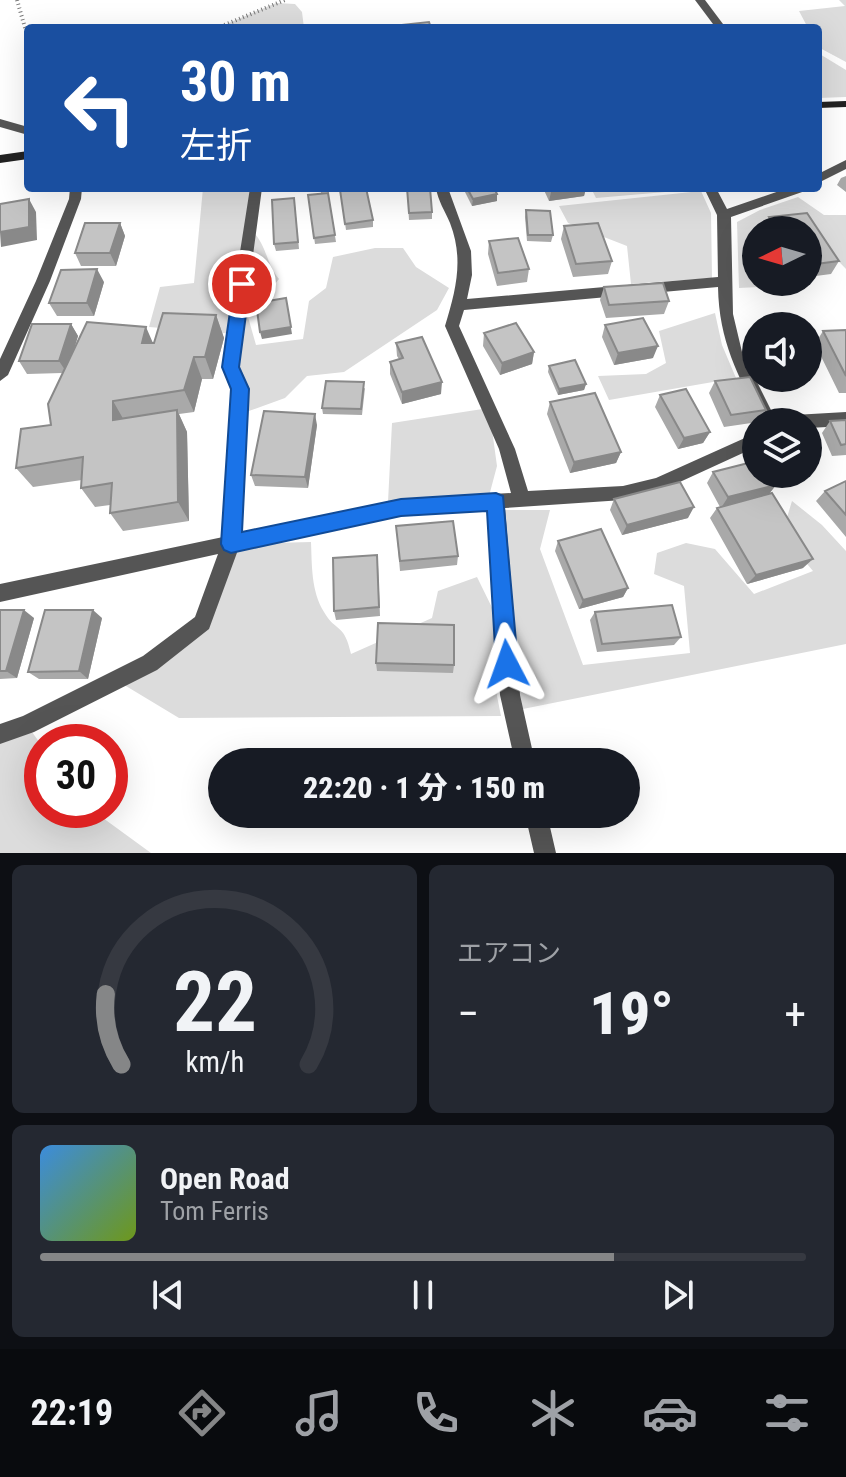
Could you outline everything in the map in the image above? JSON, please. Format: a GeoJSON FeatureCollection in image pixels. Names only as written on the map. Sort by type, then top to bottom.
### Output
{"type":"FeatureCollection","features":[{"type":"Feature","properties":{"kind":"street"},"geometry":{"type":"LineString","coordinates":[[700,0],[718,24]]}},
{"type":"Feature","properties":{"kind":"street"},"geometry":{"type":"LineString","coordinates":[[822,105],[846,104]]}},
{"type":"Feature","properties":{"kind":"street"},"geometry":{"type":"LineString","coordinates":[[0,123],[24,130]]}},
{"type":"Feature","properties":{"kind":"street"},"geometry":{"type":"LineString","coordinates":[[0,159],[24,156]]}},
{"type":"Feature","properties":{"kind":"street"},"geometry":{"type":"LineString","coordinates":[[822,177],[846,164]]}},
{"type":"Feature","properties":{"kind":"street"},"geometry":{"type":"LineString","coordinates":[[0,375],[43,281],[76,192]]}},
{"type":"Feature","properties":{"kind":"street"},"geometry":{"type":"LineString","coordinates":[[0,734],[27,725],[150,663],[202,623],[231,544],[240,389],[230,367],[255,192]]}},
{"type":"Feature","properties":{"kind":"street"},"geometry":{"type":"LineString","coordinates":[[442,192],[442,199],[456,222],[468,275],[452,326],[507,449],[522,500]]}},
{"type":"Feature","properties":{"kind":"street"},"geometry":{"type":"LineString","coordinates":[[712,192],[724,215],[726,314],[735,352],[762,408]]}},
{"type":"Feature","properties":{"kind":"street"},"geometry":{"type":"LineString","coordinates":[[724,215],[790,192]]}},
{"type":"Feature","properties":{"kind":"street"},"geometry":{"type":"LineString","coordinates":[[459,305],[725,281]]}},
{"type":"Feature","properties":{"kind":"street"},"geometry":{"type":"LineString","coordinates":[[822,420],[846,419]]}},
{"type":"Feature","properties":{"kind":"street"},"geometry":{"type":"LineString","coordinates":[[0,593],[401,507],[623,493],[658,485],[742,446]]}},
{"type":"Feature","properties":{"kind":"street"},"geometry":{"type":"LineString","coordinates":[[496,502],[510,695],[522,748]]}},
{"type":"Feature","properties":{"kind":"street"},"geometry":{"type":"LineString","coordinates":[[539,828],[545,853]]}},
{"type":"Feature","properties":{"kind":"path"},"geometry":{"type":"LineString","coordinates":[[17,0],[24,24]]}},
{"type":"Feature","properties":{"kind":"path"},"geometry":{"type":"LineString","coordinates":[[227,24],[285,0]]}},
{"type":"Feature","properties":{"kind":"shaded area"},"geometry":{"type":"Polygon","coordinates":[[[839,0],[846,0],[846,62],[822,49],[822,24],[806,24],[799,11],[845,6],[839,0]]]}},
{"type":"Feature","properties":{"kind":"shaded area"},"geometry":{"type":"Polygon","coordinates":[[[276,3],[295,4],[302,12],[304,24],[226,24],[276,3]]]}},
{"type":"Feature","properties":{"kind":"shaded area"},"geometry":{"type":"Polygon","coordinates":[[[822,55],[846,70],[846,97],[822,98],[822,55]]]}},
{"type":"Feature","properties":{"kind":"shaded area"},"geometry":{"type":"Polygon","coordinates":[[[203,192],[256,192],[255,234],[279,279],[248,317],[256,345],[303,339],[309,301],[326,288],[333,257],[375,248],[403,248],[416,267],[449,288],[437,310],[344,372],[307,376],[285,398],[246,412],[235,334],[149,327],[160,287],[194,283],[203,192]]]}},
{"type":"Feature","properties":{"kind":"shaded area"},"geometry":{"type":"Polygon","coordinates":[[[593,192],[665,192],[596,198],[593,192]]]}},
{"type":"Feature","properties":{"kind":"shaded area"},"geometry":{"type":"Polygon","coordinates":[[[701,192],[711,213],[712,278],[631,284],[627,246],[568,223],[559,206],[701,192]]]}},
{"type":"Feature","properties":{"kind":"shaded area"},"geometry":{"type":"Polygon","coordinates":[[[798,197],[824,215],[846,215],[846,269],[822,244],[822,216],[748,216],[798,197]]]}},
{"type":"Feature","properties":{"kind":"shaded area"},"geometry":{"type":"Polygon","coordinates":[[[742,219],[742,288],[739,288],[737,222],[742,219]]]}},
{"type":"Feature","properties":{"kind":"shaded area"},"geometry":{"type":"Polygon","coordinates":[[[715,313],[722,345],[736,378],[609,400],[598,376],[646,374],[666,363],[659,331],[715,313]]]}},
{"type":"Feature","properties":{"kind":"shaded area"},"geometry":{"type":"Polygon","coordinates":[[[489,408],[497,466],[489,496],[388,502],[392,423],[489,408]]]}},
{"type":"Feature","properties":{"kind":"shaded area"},"geometry":{"type":"Polygon","coordinates":[[[792,501],[822,525],[846,551],[846,644],[513,711],[497,510],[550,510],[540,549],[583,665],[690,653],[684,586],[654,574],[657,553],[686,543],[715,549],[754,594],[813,571],[782,534],[792,501]]]}},
{"type":"Feature","properties":{"kind":"shaded area"},"geometry":{"type":"Polygon","coordinates":[[[311,542],[313,578],[320,604],[328,619],[343,632],[351,654],[432,618],[438,591],[477,577],[505,634],[497,696],[501,716],[179,718],[116,680],[202,623],[231,544],[311,542]]]}},
{"type":"Feature","properties":{"kind":"shaded area"},"geometry":{"type":"Polygon","coordinates":[[[24,726],[24,828],[117,828],[151,853],[0,853],[0,734],[24,726]]]}},
{"type":"Feature","properties":{"kind":"building"},"geometry":{"type":"Polygon","coordinates":[[[340,192],[367,192],[373,220],[345,224],[340,192]]]}},
{"type":"Feature","properties":{"kind":"building"},"geometry":{"type":"Polygon","coordinates":[[[407,192],[430,192],[432,212],[409,213],[407,192]]]}},
{"type":"Feature","properties":{"kind":"building"},"geometry":{"type":"Polygon","coordinates":[[[469,192],[497,194],[473,199],[469,192]]]}},
{"type":"Feature","properties":{"kind":"building"},"geometry":{"type":"Polygon","coordinates":[[[328,193],[335,235],[314,238],[308,195],[328,193]]]}},
{"type":"Feature","properties":{"kind":"building"},"geometry":{"type":"Polygon","coordinates":[[[294,198],[298,242],[274,244],[272,200],[294,198]]]}},
{"type":"Feature","properties":{"kind":"building"},"geometry":{"type":"Polygon","coordinates":[[[29,199],[29,227],[0,232],[0,204],[29,199]]]}},
{"type":"Feature","properties":{"kind":"building"},"geometry":{"type":"Polygon","coordinates":[[[526,210],[550,211],[553,235],[528,235],[526,210]]]}},
{"type":"Feature","properties":{"kind":"building"},"geometry":{"type":"Polygon","coordinates":[[[807,213],[809,216],[778,216],[807,213]]]}},
{"type":"Feature","properties":{"kind":"building"},"geometry":{"type":"Polygon","coordinates":[[[85,223],[120,223],[110,253],[75,253],[85,223]]]}},
{"type":"Feature","properties":{"kind":"building"},"geometry":{"type":"Polygon","coordinates":[[[598,223],[612,261],[576,264],[564,226],[598,223]]]}},
{"type":"Feature","properties":{"kind":"building"},"geometry":{"type":"Polygon","coordinates":[[[822,236],[839,261],[822,263],[822,236]]]}},
{"type":"Feature","properties":{"kind":"building"},"geometry":{"type":"Polygon","coordinates":[[[518,238],[529,269],[498,273],[489,241],[518,238]]]}},
{"type":"Feature","properties":{"kind":"building"},"geometry":{"type":"Polygon","coordinates":[[[97,269],[87,303],[49,303],[61,270],[97,269]]]}},
{"type":"Feature","properties":{"kind":"building"},"geometry":{"type":"Polygon","coordinates":[[[663,283],[669,301],[609,305],[604,287],[663,283]]]}},
{"type":"Feature","properties":{"kind":"building"},"geometry":{"type":"Polygon","coordinates":[[[286,298],[291,327],[260,332],[256,303],[286,298]]]}},
{"type":"Feature","properties":{"kind":"building"},"geometry":{"type":"Polygon","coordinates":[[[163,313],[216,315],[205,357],[194,357],[184,390],[113,401],[113,420],[177,410],[178,502],[110,513],[112,483],[81,488],[83,457],[16,468],[21,429],[51,425],[48,404],[87,322],[146,327],[142,343],[154,343],[163,313]]]}},
{"type":"Feature","properties":{"kind":"building"},"geometry":{"type":"Polygon","coordinates":[[[643,318],[658,346],[618,353],[605,325],[643,318]]]}},
{"type":"Feature","properties":{"kind":"building"},"geometry":{"type":"Polygon","coordinates":[[[516,323],[534,352],[502,363],[484,333],[516,323]]]}},
{"type":"Feature","properties":{"kind":"building"},"geometry":{"type":"Polygon","coordinates":[[[32,324],[71,324],[59,361],[19,361],[32,324]]]}},
{"type":"Feature","properties":{"kind":"building"},"geometry":{"type":"Polygon","coordinates":[[[846,330],[846,376],[823,331],[846,330]]]}},
{"type":"Feature","properties":{"kind":"building"},"geometry":{"type":"Polygon","coordinates":[[[422,337],[442,382],[402,392],[390,362],[403,358],[396,343],[422,337]]]}},
{"type":"Feature","properties":{"kind":"building"},"geometry":{"type":"Polygon","coordinates":[[[575,360],[586,384],[559,389],[549,366],[575,360]]]}},
{"type":"Feature","properties":{"kind":"building"},"geometry":{"type":"Polygon","coordinates":[[[742,378],[742,392],[757,392],[765,408],[742,408],[742,413],[731,415],[715,381],[742,378]]]}},
{"type":"Feature","properties":{"kind":"building"},"geometry":{"type":"Polygon","coordinates":[[[326,381],[364,382],[361,409],[322,408],[326,381]]]}},
{"type":"Feature","properties":{"kind":"building"},"geometry":{"type":"Polygon","coordinates":[[[686,389],[710,432],[684,438],[660,395],[686,389]]]}},
{"type":"Feature","properties":{"kind":"building"},"geometry":{"type":"Polygon","coordinates":[[[595,393],[621,452],[574,462],[550,402],[595,393]]]}},
{"type":"Feature","properties":{"kind":"building"},"geometry":{"type":"Polygon","coordinates":[[[264,411],[315,414],[305,477],[251,475],[264,411]]]}},
{"type":"Feature","properties":{"kind":"building"},"geometry":{"type":"Polygon","coordinates":[[[846,420],[846,444],[841,445],[830,421],[846,420]]]}},
{"type":"Feature","properties":{"kind":"building"},"geometry":{"type":"Polygon","coordinates":[[[742,465],[742,488],[764,488],[728,497],[713,472],[742,465]]]}},
{"type":"Feature","properties":{"kind":"building"},"geometry":{"type":"Polygon","coordinates":[[[846,481],[846,515],[825,491],[846,481]]]}},
{"type":"Feature","properties":{"kind":"building"},"geometry":{"type":"Polygon","coordinates":[[[680,482],[694,507],[627,525],[614,499],[680,482]]]}},
{"type":"Feature","properties":{"kind":"building"},"geometry":{"type":"Polygon","coordinates":[[[772,493],[813,559],[756,575],[717,508],[772,493]]]}},
{"type":"Feature","properties":{"kind":"building"},"geometry":{"type":"Polygon","coordinates":[[[453,521],[458,556],[400,561],[396,526],[453,521]]]}},
{"type":"Feature","properties":{"kind":"building"},"geometry":{"type":"Polygon","coordinates":[[[601,529],[628,588],[583,600],[558,541],[601,529]]]}},
{"type":"Feature","properties":{"kind":"building"},"geometry":{"type":"Polygon","coordinates":[[[377,555],[379,607],[334,611],[333,558],[377,555]]]}},
{"type":"Feature","properties":{"kind":"building"},"geometry":{"type":"Polygon","coordinates":[[[672,605],[681,637],[602,644],[595,612],[672,605]]]}},
{"type":"Feature","properties":{"kind":"building"},"geometry":{"type":"Polygon","coordinates":[[[0,610],[24,610],[6,671],[0,671],[0,610]]]}},
{"type":"Feature","properties":{"kind":"building"},"geometry":{"type":"Polygon","coordinates":[[[45,610],[93,610],[79,671],[28,672],[45,610]]]}},
{"type":"Feature","properties":{"kind":"building"},"geometry":{"type":"Polygon","coordinates":[[[378,623],[454,625],[454,665],[376,663],[378,623]]]}},
{"type":"Feature","properties":{"kind":"route"},"geometry":{"type":"LineString","coordinates":[[242,284],[230,367],[240,389],[231,544],[401,507],[496,502],[507,664]]}}]}
